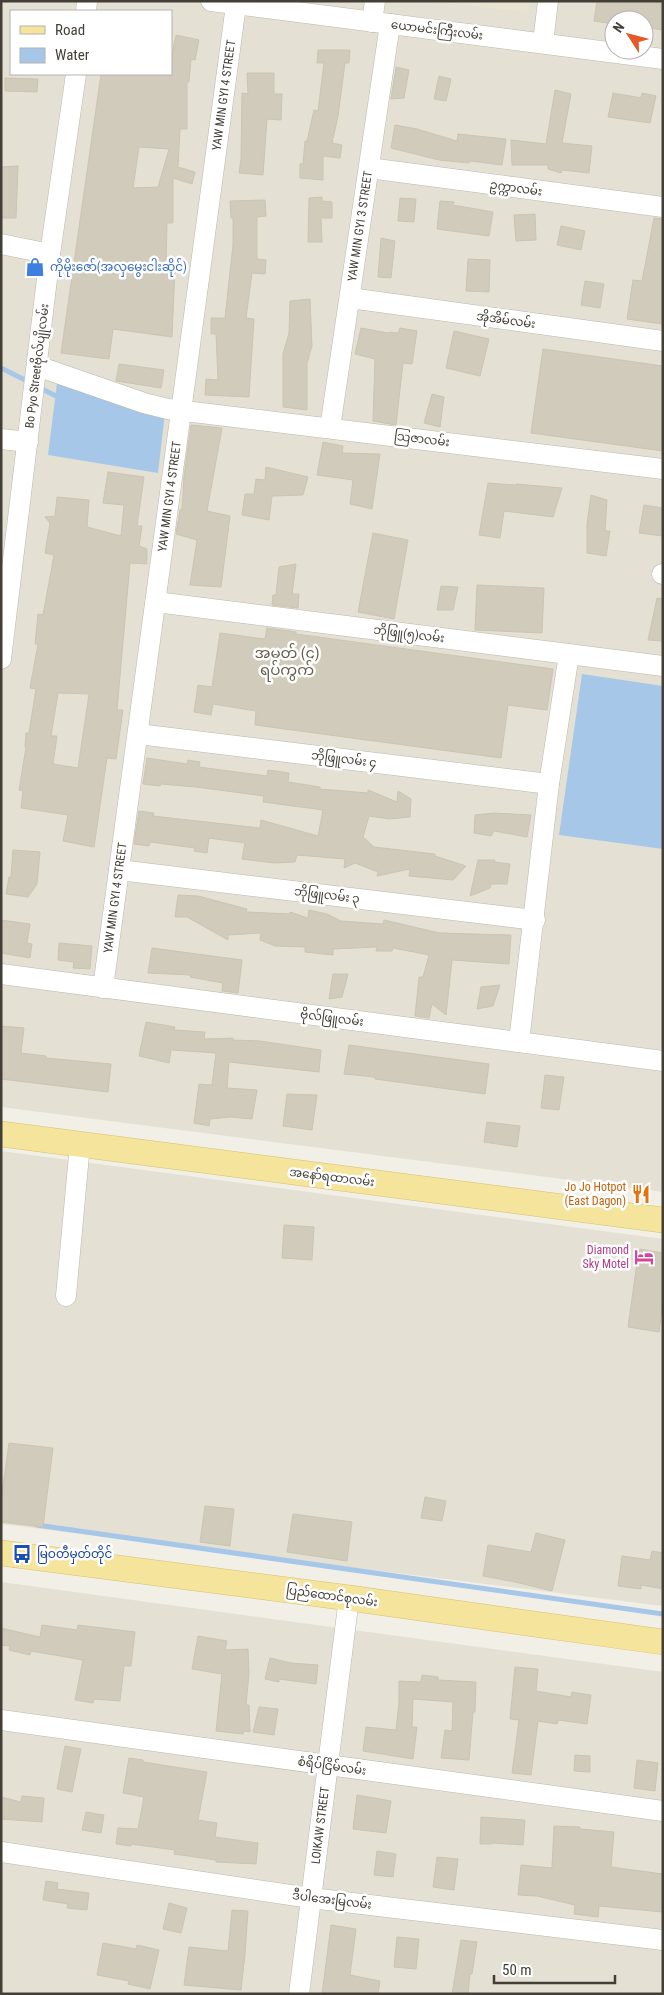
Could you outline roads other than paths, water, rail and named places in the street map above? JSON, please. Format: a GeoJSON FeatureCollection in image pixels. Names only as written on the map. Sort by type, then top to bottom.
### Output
{"type":"FeatureCollection","features":[{"type":"Feature","properties":{"kind":"main road","name":"အနော်ရထာလမ်း"},"geometry":{"type":"LineString","coordinates":[[1,1134],[663,1220]]}},
{"type":"Feature","properties":{"kind":"main road","name":"ပြည်ထောင်စုလမ်း"},"geometry":{"type":"LineString","coordinates":[[1,1553],[349,1598],[663,1642]]}},
{"type":"Feature","properties":{"kind":"street","name":"ယောမင်းကြီးလမ်း"},"geometry":{"type":"LineString","coordinates":[[211,1],[663,58]]}},
{"type":"Feature","properties":{"kind":"street","name":"YAW MIN GYI 3 STREET"},"geometry":{"type":"LineString","coordinates":[[330,428],[369,168],[381,23],[376,1]]}},
{"type":"Feature","properties":{"kind":"street"},"geometry":{"type":"LineString","coordinates":[[543,43],[548,1]]}},
{"type":"Feature","properties":{"kind":"street","name":"YAW MIN GYI 4 STREET"},"geometry":{"type":"LineString","coordinates":[[103,988],[236,4]]}},
{"type":"Feature","properties":{"kind":"street","name":"Bo Pyo Streetဗိုလ်ပျိုလမ်း"},"geometry":{"type":"LineString","coordinates":[[1,659],[50,254],[76,75]]}},
{"type":"Feature","properties":{"kind":"street","name":"ဥက္ကာလမ်း"},"geometry":{"type":"LineString","coordinates":[[369,168],[663,208]]}},
{"type":"Feature","properties":{"kind":"street"},"geometry":{"type":"LineString","coordinates":[[1,244],[50,254]]}},
{"type":"Feature","properties":{"kind":"street","name":"အိုအိမ်လမ်း"},"geometry":{"type":"LineString","coordinates":[[350,298],[663,341]]}},
{"type":"Feature","properties":{"kind":"street","name":"သြဇာလမ်း"},"geometry":{"type":"LineString","coordinates":[[37,366],[150,405],[181,411],[663,469]]}},
{"type":"Feature","properties":{"kind":"street"},"geometry":{"type":"LineString","coordinates":[[1,439],[28,442]]}},
{"type":"Feature","properties":{"kind":"street","name":"ဘိုဖြူ(၅)လမ်း"},"geometry":{"type":"LineString","coordinates":[[156,602],[663,666]]}},
{"type":"Feature","properties":{"kind":"street"},"geometry":{"type":"LineString","coordinates":[[519,1042],[535,920],[549,784],[569,654]]}},
{"type":"Feature","properties":{"kind":"street","name":"ဘိုဖြူလမ်း ၄"},"geometry":{"type":"LineString","coordinates":[[138,734],[549,784]]}},
{"type":"Feature","properties":{"kind":"street","name":"ဘိုဖြူလမ်း ၃"},"geometry":{"type":"LineString","coordinates":[[119,870],[535,920]]}},
{"type":"Feature","properties":{"kind":"street","name":"ဗိုလ်ဖြူလမ်း"},"geometry":{"type":"LineString","coordinates":[[1,974],[663,1061]]}},
{"type":"Feature","properties":{"kind":"street"},"geometry":{"type":"LineString","coordinates":[[66,1296],[80,1144]]}},
{"type":"Feature","properties":{"kind":"street","name":"LOIKAW STREET"},"geometry":{"type":"LineString","coordinates":[[299,1994],[349,1598]]}},
{"type":"Feature","properties":{"kind":"street","name":"စံရိပ်ငြိမ်လမ်း"},"geometry":{"type":"LineString","coordinates":[[1,1720],[663,1812]]}},
{"type":"Feature","properties":{"kind":"street","name":"ဒီပါအေးမြလမ်း"},"geometry":{"type":"LineString","coordinates":[[1,1852],[311,1898],[663,1940]]}},
{"type":"Feature","properties":{"kind":"water"},"geometry":{"type":"Polygon","coordinates":[[[57,383],[165,413],[158,473],[48,455],[57,383]]]}},
{"type":"Feature","properties":{"kind":"water"},"geometry":{"type":"Polygon","coordinates":[[[582,674],[663,686],[663,849],[559,835],[582,674]]]}},
{"type":"Feature","properties":{"kind":"waterway"},"geometry":{"type":"LineString","coordinates":[[1,368],[31,383]]}},
{"type":"Feature","properties":{"kind":"waterway"},"geometry":{"type":"LineString","coordinates":[[38,387],[56,396]]}},
{"type":"Feature","properties":{"kind":"waterway"},"geometry":{"type":"LineString","coordinates":[[37,1525],[663,1614]]}},
{"type":"Feature","properties":{"kind":"place","name":"ကိုမိုးဇော်(အလှမွေးငါးဆိုင်)"},"geometry":{"type":"Point","coordinates":[35,267]}},
{"type":"Feature","properties":{"kind":"place","name":"Jo Jo Hotpot (East Dagon)"},"geometry":{"type":"Point","coordinates":[641,1194]}},
{"type":"Feature","properties":{"kind":"place","name":"Diamond Sky Motel"},"geometry":{"type":"Point","coordinates":[644,1257]}},
{"type":"Feature","properties":{"kind":"place","name":"မြဝတီမှတ်တိုင်"},"geometry":{"type":"Point","coordinates":[22,1554]}},
{"type":"Feature","properties":{"kind":"district","name":"အမှတ် (၄) ရပ်ကွက်"},"geometry":{"type":"Point","coordinates":[287,662]}}]}
